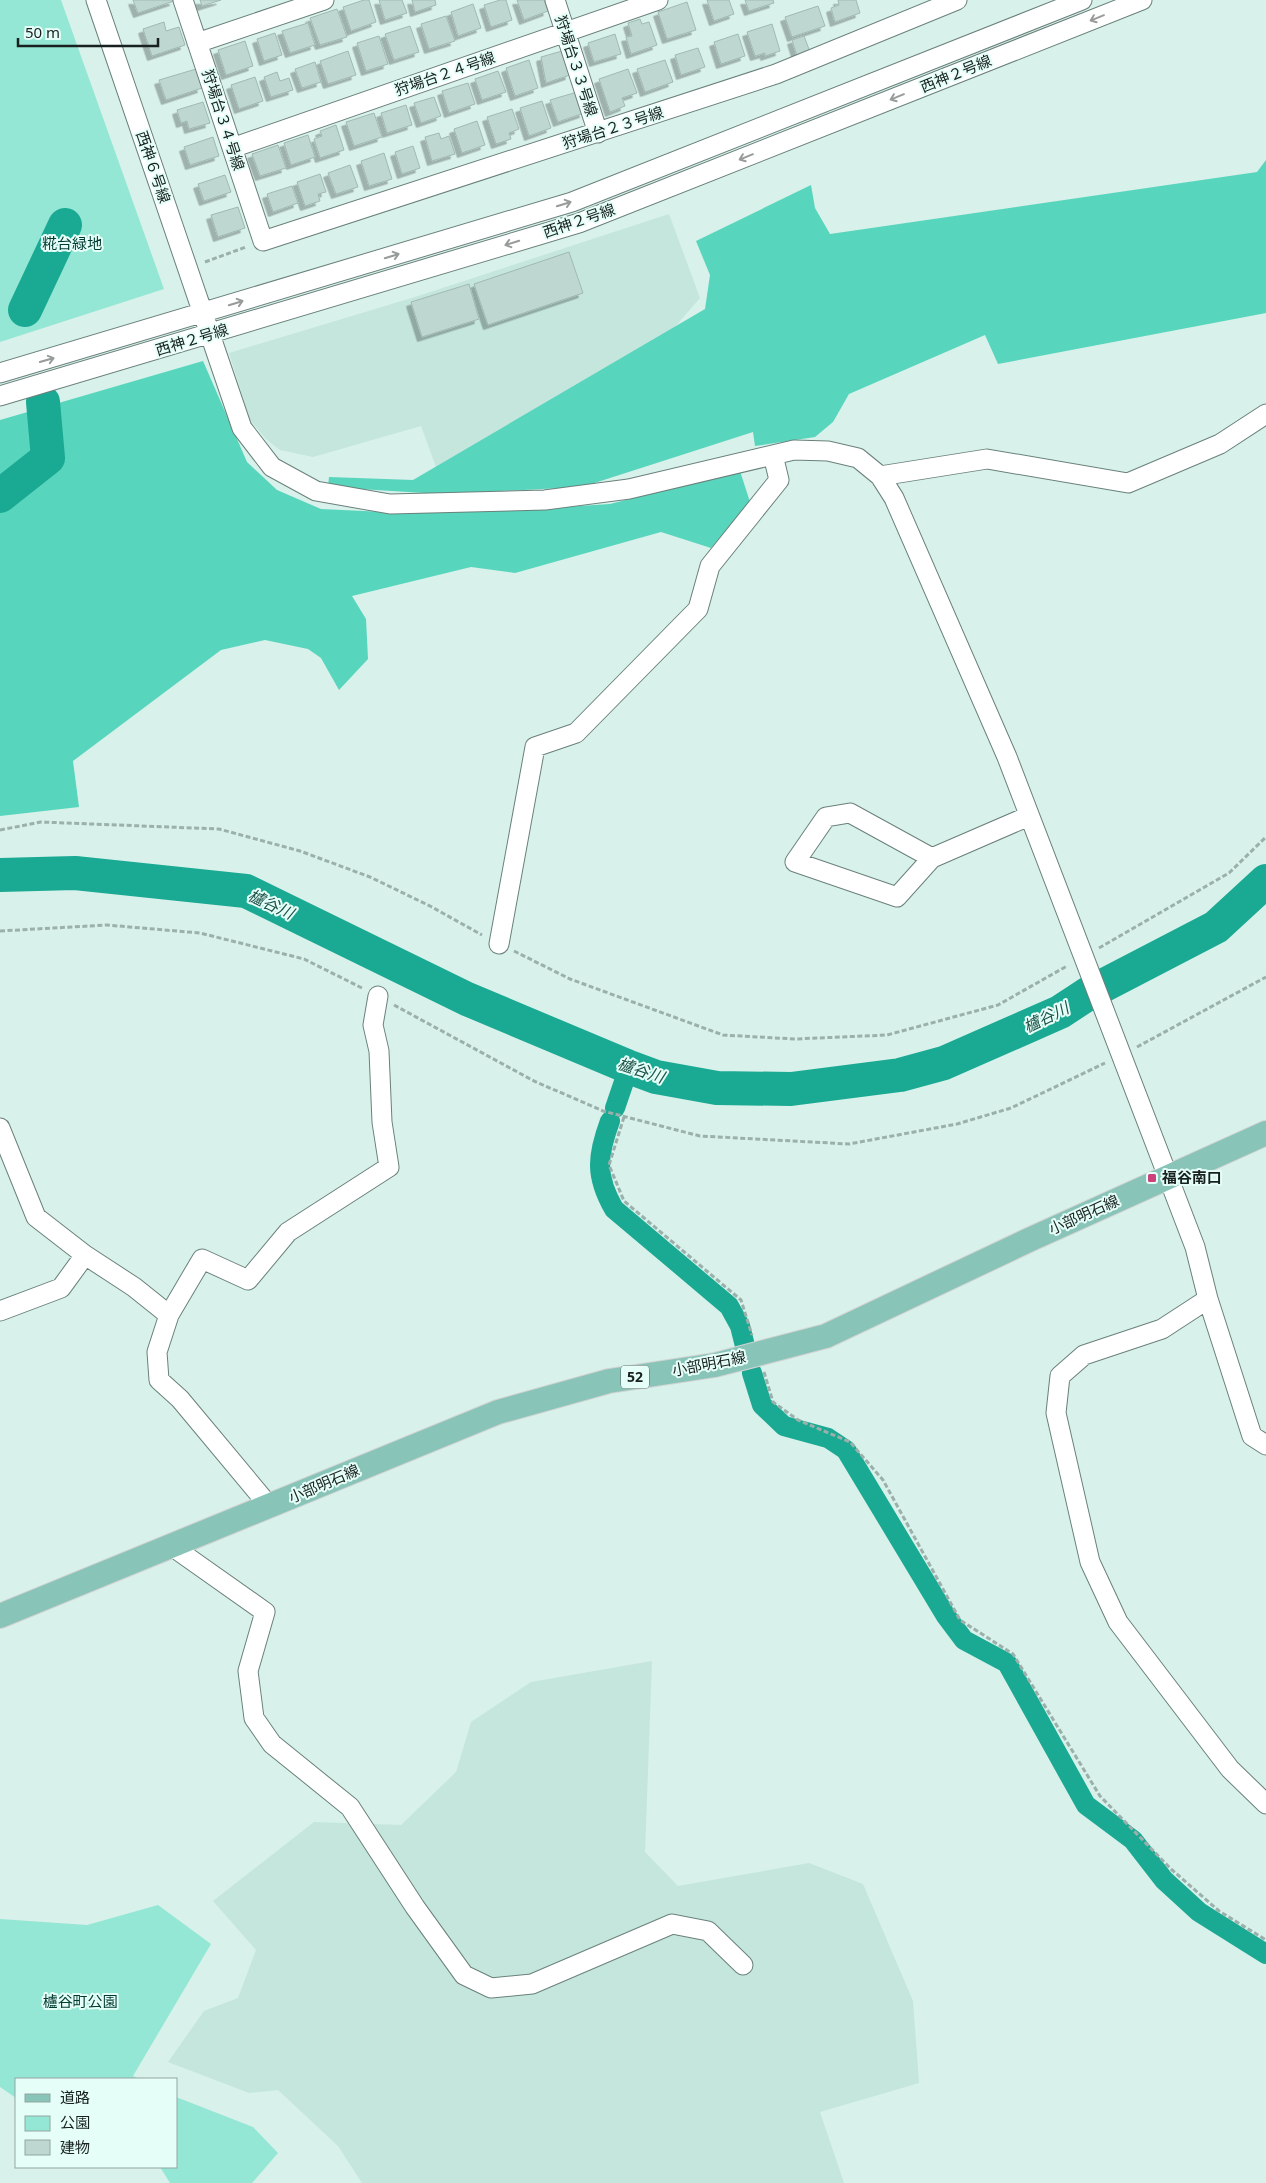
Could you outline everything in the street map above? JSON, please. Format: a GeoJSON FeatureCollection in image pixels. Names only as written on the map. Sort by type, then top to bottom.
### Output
{"type":"FeatureCollection","features":[{"type":"Feature","properties":{"kind":"main road","name":"小部明石線"},"geometry":{"type":"LineString","coordinates":[[0,1616],[173,1547],[498,1412],[609,1381],[715,1366],[826,1336],[1266,1133]]}},
{"type":"Feature","properties":{"kind":"street","name":"西神６号線"},"geometry":{"type":"LineString","coordinates":[[96,0],[242,428],[272,467],[316,491],[390,504],[545,500],[629,489],[794,450],[828,451],[858,458],[880,476]]}},
{"type":"Feature","properties":{"kind":"street","name":"狩場台３４号線"},"geometry":{"type":"LineString","coordinates":[[183,0],[263,241]]}},
{"type":"Feature","properties":{"kind":"street"},"geometry":{"type":"LineString","coordinates":[[197,43],[324,0]]}},
{"type":"Feature","properties":{"kind":"street","name":"狩場台３３号線"},"geometry":{"type":"LineString","coordinates":[[555,0],[598,133]]}},
{"type":"Feature","properties":{"kind":"street","name":"狩場台２４号線"},"geometry":{"type":"LineString","coordinates":[[232,148],[658,0]]}},
{"type":"Feature","properties":{"kind":"street","name":"狩場台２３号線"},"geometry":{"type":"LineString","coordinates":[[263,241],[776,74],[957,0]]}},
{"type":"Feature","properties":{"kind":"street","name":"西神２号線"},"geometry":{"type":"LineString","coordinates":[[0,373],[572,202],[1082,0]]}},
{"type":"Feature","properties":{"kind":"street","name":"西神２号線"},"geometry":{"type":"LineString","coordinates":[[0,396],[579,223],[1142,0]]}},
{"type":"Feature","properties":{"kind":"street"},"geometry":{"type":"LineString","coordinates":[[1266,414],[1220,444],[1128,483],[987,459],[880,476],[901,515],[1007,757],[1083,960],[1195,1247],[1208,1299],[1252,1436],[1266,1445]]}},
{"type":"Feature","properties":{"kind":"street"},"geometry":{"type":"LineString","coordinates":[[499,944],[535,747],[576,733],[698,609],[710,566],[779,480],[773,455]]}},
{"type":"Feature","properties":{"kind":"street"},"geometry":{"type":"LineString","coordinates":[[932,858],[850,813],[826,817],[795,862],[897,897],[932,858],[1029,816]]}},
{"type":"Feature","properties":{"kind":"street"},"geometry":{"type":"LineString","coordinates":[[270,1507],[180,1399],[159,1380],[157,1352],[169,1315],[202,1259],[248,1280],[288,1232],[389,1167],[382,1122],[379,1051],[373,1025],[378,996]]}},
{"type":"Feature","properties":{"kind":"street"},"geometry":{"type":"LineString","coordinates":[[0,1128],[36,1217],[84,1255],[134,1286],[169,1315]]}},
{"type":"Feature","properties":{"kind":"street"},"geometry":{"type":"LineString","coordinates":[[0,1311],[62,1288],[84,1255]]}},
{"type":"Feature","properties":{"kind":"street"},"geometry":{"type":"LineString","coordinates":[[1208,1299],[1162,1329],[1084,1355],[1060,1376],[1056,1413],[1090,1562],[1118,1622],[1230,1770],[1266,1804]]}},
{"type":"Feature","properties":{"kind":"street"},"geometry":{"type":"LineString","coordinates":[[173,1547],[265,1612],[248,1671],[254,1718],[272,1744],[350,1807],[415,1907],[464,1975],[491,1988],[532,1984],[672,1924],[708,1930],[743,1965]]}},
{"type":"Feature","properties":{"kind":"path"},"geometry":{"type":"LineString","coordinates":[[187,268],[263,241]]}},
{"type":"Feature","properties":{"kind":"path"},"geometry":{"type":"LineString","coordinates":[[0,830],[41,822],[219,829],[300,852],[370,878],[430,906],[499,944],[570,979],[724,1035],[795,1039],[887,1035],[998,1006],[1083,960],[1229,873],[1266,837]]}},
{"type":"Feature","properties":{"kind":"path"},"geometry":{"type":"LineString","coordinates":[[0,931],[107,924],[200,933],[304,959],[378,996],[534,1081],[602,1111],[700,1136],[849,1144],[957,1124],[1011,1108],[1266,977]]}},
{"type":"Feature","properties":{"kind":"path"},"geometry":{"type":"LineString","coordinates":[[624,1117],[609,1165],[624,1201],[741,1300],[773,1402],[798,1420],[850,1442],[883,1480],[960,1620],[1013,1654],[1100,1796],[1171,1869],[1219,1911],[1266,1940]]}},
{"type":"Feature","properties":{"kind":"shaded area"},"geometry":{"type":"Polygon","coordinates":[[[669,214],[700,298],[674,328],[436,467],[421,426],[313,457],[280,450],[267,440],[250,420],[229,353],[415,297],[669,214]]]}},
{"type":"Feature","properties":{"kind":"shaded area"},"geometry":{"type":"Polygon","coordinates":[[[652,1661],[645,1852],[678,1886],[809,1863],[863,1884],[913,2001],[919,2083],[820,2112],[844,2183],[362,2183],[338,2146],[278,2090],[249,2093],[168,2062],[204,2011],[238,1998],[256,1950],[213,1901],[314,1822],[401,1825],[456,1772],[471,1722],[531,1682],[652,1661]]]}},
{"type":"Feature","properties":{"kind":"green space","name":"糀台緑地"},"geometry":{"type":"Polygon","coordinates":[[[0,0],[61,0],[164,289],[0,342],[0,0]]]}},
{"type":"Feature","properties":{"kind":"green space"},"geometry":{"type":"Polygon","coordinates":[[[1266,160],[1266,313],[998,364],[985,335],[849,394],[833,422],[815,437],[755,446],[753,432],[582,487],[440,494],[328,487],[329,477],[413,480],[705,309],[710,275],[696,241],[811,185],[815,208],[830,234],[1257,172],[1266,160]]]}},
{"type":"Feature","properties":{"kind":"green space"},"geometry":{"type":"Polygon","coordinates":[[[203,361],[247,462],[277,490],[321,509],[407,513],[502,511],[610,504],[740,471],[750,502],[711,548],[661,532],[515,573],[471,567],[352,596],[366,619],[368,659],[339,690],[321,658],[308,649],[265,640],[221,650],[73,761],[79,807],[0,816],[0,420],[203,361]]]}},
{"type":"Feature","properties":{"kind":"green space","name":"櫨谷町公園"},"geometry":{"type":"Polygon","coordinates":[[[158,1905],[211,1944],[133,2076],[137,2078],[15,2078],[15,2097],[0,2087],[0,1919],[87,1925],[158,1905]]]}},
{"type":"Feature","properties":{"kind":"green space"},"geometry":{"type":"Polygon","coordinates":[[[178,2098],[253,2127],[278,2153],[252,2183],[170,2183],[161,2168],[178,2168],[178,2098]]]}},
{"type":"Feature","properties":{"kind":"building"},"geometry":{"type":"Polygon","coordinates":[[[133,0],[174,0],[174,1],[138,13],[133,0]]]}},
{"type":"Feature","properties":{"kind":"building"},"geometry":{"type":"Polygon","coordinates":[[[200,0],[221,0],[202,6],[200,0]]]}},
{"type":"Feature","properties":{"kind":"building"},"geometry":{"type":"Polygon","coordinates":[[[369,0],[376,22],[351,31],[343,7],[369,0]]]}},
{"type":"Feature","properties":{"kind":"building"},"geometry":{"type":"Polygon","coordinates":[[[379,0],[402,0],[407,13],[385,20],[379,0]]]}},
{"type":"Feature","properties":{"kind":"building"},"geometry":{"type":"Polygon","coordinates":[[[412,0],[435,0],[436,5],[415,12],[412,0]]]}},
{"type":"Feature","properties":{"kind":"building"},"geometry":{"type":"Polygon","coordinates":[[[506,0],[512,20],[491,27],[484,5],[506,0]]]}},
{"type":"Feature","properties":{"kind":"building"},"geometry":{"type":"Polygon","coordinates":[[[517,0],[544,0],[548,11],[524,20],[517,0]]]}},
{"type":"Feature","properties":{"kind":"building"},"geometry":{"type":"Polygon","coordinates":[[[707,0],[729,0],[734,14],[714,21],[707,0]]]}},
{"type":"Feature","properties":{"kind":"building"},"geometry":{"type":"Polygon","coordinates":[[[745,0],[773,0],[774,3],[749,11],[745,0]]]}},
{"type":"Feature","properties":{"kind":"building"},"geometry":{"type":"Polygon","coordinates":[[[838,0],[856,0],[860,13],[835,22],[831,8],[839,5],[838,0]]]}},
{"type":"Feature","properties":{"kind":"building"},"geometry":{"type":"Polygon","coordinates":[[[687,2],[696,30],[667,39],[658,12],[687,2]]]}},
{"type":"Feature","properties":{"kind":"building"},"geometry":{"type":"Polygon","coordinates":[[[473,4],[481,28],[458,36],[451,12],[473,4]]]}},
{"type":"Feature","properties":{"kind":"building"},"geometry":{"type":"Polygon","coordinates":[[[818,6],[825,26],[792,37],[785,17],[818,6]]]}},
{"type":"Feature","properties":{"kind":"building"},"geometry":{"type":"Polygon","coordinates":[[[337,9],[347,37],[320,45],[310,18],[337,9]]]}},
{"type":"Feature","properties":{"kind":"building"},"geometry":{"type":"Polygon","coordinates":[[[446,16],[455,41],[429,49],[421,24],[446,16]]]}},
{"type":"Feature","properties":{"kind":"building"},"geometry":{"type":"Polygon","coordinates":[[[640,19],[642,24],[649,22],[657,45],[631,54],[626,37],[632,36],[628,23],[640,19]]]}},
{"type":"Feature","properties":{"kind":"building"},"geometry":{"type":"Polygon","coordinates":[[[164,22],[166,31],[179,27],[185,45],[152,56],[143,29],[164,22]]]}},
{"type":"Feature","properties":{"kind":"building"},"geometry":{"type":"Polygon","coordinates":[[[308,23],[315,45],[290,53],[282,31],[308,23]]]}},
{"type":"Feature","properties":{"kind":"building"},"geometry":{"type":"Polygon","coordinates":[[[772,24],[780,51],[765,56],[765,53],[755,56],[747,32],[772,24]]]}},
{"type":"Feature","properties":{"kind":"building"},"geometry":{"type":"Polygon","coordinates":[[[410,26],[419,52],[394,60],[385,34],[410,26]]]}},
{"type":"Feature","properties":{"kind":"building"},"geometry":{"type":"Polygon","coordinates":[[[275,33],[282,55],[264,61],[257,39],[275,33]]]}},
{"type":"Feature","properties":{"kind":"building"},"geometry":{"type":"Polygon","coordinates":[[[615,34],[621,54],[594,62],[588,43],[615,34]]]}},
{"type":"Feature","properties":{"kind":"building"},"geometry":{"type":"Polygon","coordinates":[[[738,34],[745,56],[721,64],[714,42],[738,34]]]}},
{"type":"Feature","properties":{"kind":"building"},"geometry":{"type":"Polygon","coordinates":[[[379,36],[388,64],[366,71],[357,43],[379,36]]]}},
{"type":"Feature","properties":{"kind":"building"},"geometry":{"type":"Polygon","coordinates":[[[804,36],[810,52],[797,56],[792,40],[804,36]]]}},
{"type":"Feature","properties":{"kind":"building"},"geometry":{"type":"Polygon","coordinates":[[[245,41],[253,66],[226,75],[218,50],[245,41]]]}},
{"type":"Feature","properties":{"kind":"building"},"geometry":{"type":"Polygon","coordinates":[[[698,48],[705,67],[681,75],[675,55],[698,48]]]}},
{"type":"Feature","properties":{"kind":"building"},"geometry":{"type":"Polygon","coordinates":[[[348,51],[356,75],[328,84],[320,61],[348,51]]]}},
{"type":"Feature","properties":{"kind":"building"},"geometry":{"type":"Polygon","coordinates":[[[562,51],[570,75],[546,83],[541,57],[562,51]]]}},
{"type":"Feature","properties":{"kind":"building"},"geometry":{"type":"Polygon","coordinates":[[[529,60],[538,88],[515,96],[506,68],[529,60]]]}},
{"type":"Feature","properties":{"kind":"building"},"geometry":{"type":"Polygon","coordinates":[[[665,60],[673,82],[645,92],[637,69],[665,60]]]}},
{"type":"Feature","properties":{"kind":"building"},"geometry":{"type":"Polygon","coordinates":[[[315,62],[321,82],[302,88],[295,69],[315,62]]]}},
{"type":"Feature","properties":{"kind":"building"},"geometry":{"type":"Polygon","coordinates":[[[196,69],[202,88],[166,100],[159,80],[196,69]]]}},
{"type":"Feature","properties":{"kind":"building"},"geometry":{"type":"Polygon","coordinates":[[[628,69],[637,93],[622,98],[625,106],[610,112],[599,79],[628,69]]]}},
{"type":"Feature","properties":{"kind":"building"},"geometry":{"type":"Polygon","coordinates":[[[498,71],[506,92],[482,100],[475,79],[498,71]]]}},
{"type":"Feature","properties":{"kind":"building"},"geometry":{"type":"Polygon","coordinates":[[[277,72],[280,81],[289,78],[293,90],[271,97],[264,77],[277,72]]]}},
{"type":"Feature","properties":{"kind":"building"},"geometry":{"type":"Polygon","coordinates":[[[255,77],[263,101],[239,109],[231,85],[255,77]]]}},
{"type":"Feature","properties":{"kind":"building"},"geometry":{"type":"Polygon","coordinates":[[[468,83],[475,104],[449,113],[442,91],[468,83]]]}},
{"type":"Feature","properties":{"kind":"building"},"geometry":{"type":"Polygon","coordinates":[[[577,92],[584,113],[558,122],[550,100],[577,92]]]}},
{"type":"Feature","properties":{"kind":"building"},"geometry":{"type":"Polygon","coordinates":[[[434,97],[441,116],[421,123],[414,103],[434,97]]]}},
{"type":"Feature","properties":{"kind":"building"},"geometry":{"type":"Polygon","coordinates":[[[542,101],[551,128],[529,136],[520,108],[542,101]]]}},
{"type":"Feature","properties":{"kind":"building"},"geometry":{"type":"Polygon","coordinates":[[[203,102],[210,123],[189,129],[187,121],[181,123],[177,110],[203,102]]]}},
{"type":"Feature","properties":{"kind":"building"},"geometry":{"type":"Polygon","coordinates":[[[406,105],[412,125],[387,133],[381,113],[406,105]]]}},
{"type":"Feature","properties":{"kind":"building"},"geometry":{"type":"Polygon","coordinates":[[[512,109],[519,129],[509,133],[511,139],[496,144],[487,117],[512,109]]]}},
{"type":"Feature","properties":{"kind":"building"},"geometry":{"type":"Polygon","coordinates":[[[374,113],[382,137],[354,146],[346,122],[374,113]]]}},
{"type":"Feature","properties":{"kind":"building"},"geometry":{"type":"Polygon","coordinates":[[[477,121],[485,145],[462,153],[454,129],[477,121]]]}},
{"type":"Feature","properties":{"kind":"building"},"geometry":{"type":"Polygon","coordinates":[[[336,125],[344,150],[320,158],[314,139],[322,136],[320,131],[336,125]]]}},
{"type":"Feature","properties":{"kind":"building"},"geometry":{"type":"Polygon","coordinates":[[[439,133],[441,139],[449,136],[455,154],[432,161],[425,137],[439,133]]]}},
{"type":"Feature","properties":{"kind":"building"},"geometry":{"type":"Polygon","coordinates":[[[308,135],[315,157],[291,165],[284,143],[308,135]]]}},
{"type":"Feature","properties":{"kind":"building"},"geometry":{"type":"Polygon","coordinates":[[[213,137],[219,156],[190,165],[184,147],[213,137]]]}},
{"type":"Feature","properties":{"kind":"building"},"geometry":{"type":"Polygon","coordinates":[[[278,145],[286,168],[260,176],[252,154],[278,145]]]}},
{"type":"Feature","properties":{"kind":"building"},"geometry":{"type":"Polygon","coordinates":[[[413,146],[420,168],[402,174],[395,152],[413,146]]]}},
{"type":"Feature","properties":{"kind":"building"},"geometry":{"type":"Polygon","coordinates":[[[384,153],[392,179],[369,186],[361,161],[384,153]]]}},
{"type":"Feature","properties":{"kind":"building"},"geometry":{"type":"Polygon","coordinates":[[[350,165],[358,187],[336,194],[328,173],[350,165]]]}},
{"type":"Feature","properties":{"kind":"building"},"geometry":{"type":"Polygon","coordinates":[[[320,174],[326,192],[318,194],[320,201],[305,206],[297,182],[320,174]]]}},
{"type":"Feature","properties":{"kind":"building"},"geometry":{"type":"Polygon","coordinates":[[[225,175],[231,192],[204,201],[198,184],[225,175]]]}},
{"type":"Feature","properties":{"kind":"building"},"geometry":{"type":"Polygon","coordinates":[[[292,186],[298,203],[273,212],[267,194],[292,186]]]}},
{"type":"Feature","properties":{"kind":"building"},"geometry":{"type":"Polygon","coordinates":[[[238,207],[245,228],[218,237],[211,215],[238,207]]]}},
{"type":"Feature","properties":{"kind":"building"},"geometry":{"type":"Polygon","coordinates":[[[569,252],[583,293],[488,325],[474,284],[569,252]]]}},
{"type":"Feature","properties":{"kind":"building"},"geometry":{"type":"Polygon","coordinates":[[[469,284],[479,319],[422,337],[411,302],[469,284]]]}},
{"type":"Feature","properties":{"kind":"waterway"},"geometry":{"type":"LineString","coordinates":[[25,310],[65,225]]}},
{"type":"Feature","properties":{"kind":"waterway"},"geometry":{"type":"LineString","coordinates":[[0,496],[48,458],[43,402]]}},
{"type":"Feature","properties":{"kind":"waterway","name":"櫨谷川"},"geometry":{"type":"LineString","coordinates":[[0,875],[75,873],[246,891],[467,999],[656,1077],[717,1088],[791,1089],[900,1075],[944,1063],[1060,1012],[1089,993],[1216,927],[1266,881]]}},
{"type":"Feature","properties":{"kind":"waterway"},"geometry":{"type":"LineString","coordinates":[[615,1108],[629,1067]]}},
{"type":"Feature","properties":{"kind":"waterway"},"geometry":{"type":"LineString","coordinates":[[610,1121],[602,1145],[600,1166],[604,1186],[614,1209],[729,1306],[740,1326],[745,1346]]}},
{"type":"Feature","properties":{"kind":"waterway"},"geometry":{"type":"LineString","coordinates":[[752,1373],[762,1405],[784,1426],[828,1438],[846,1450],[946,1616],[964,1640],[1007,1663],[1086,1805],[1133,1840],[1164,1880],[1199,1912],[1266,1954]]}},
{"type":"Feature","properties":{"kind":"place","name":"福谷南口"},"geometry":{"type":"Point","coordinates":[1152,1178]}}]}
